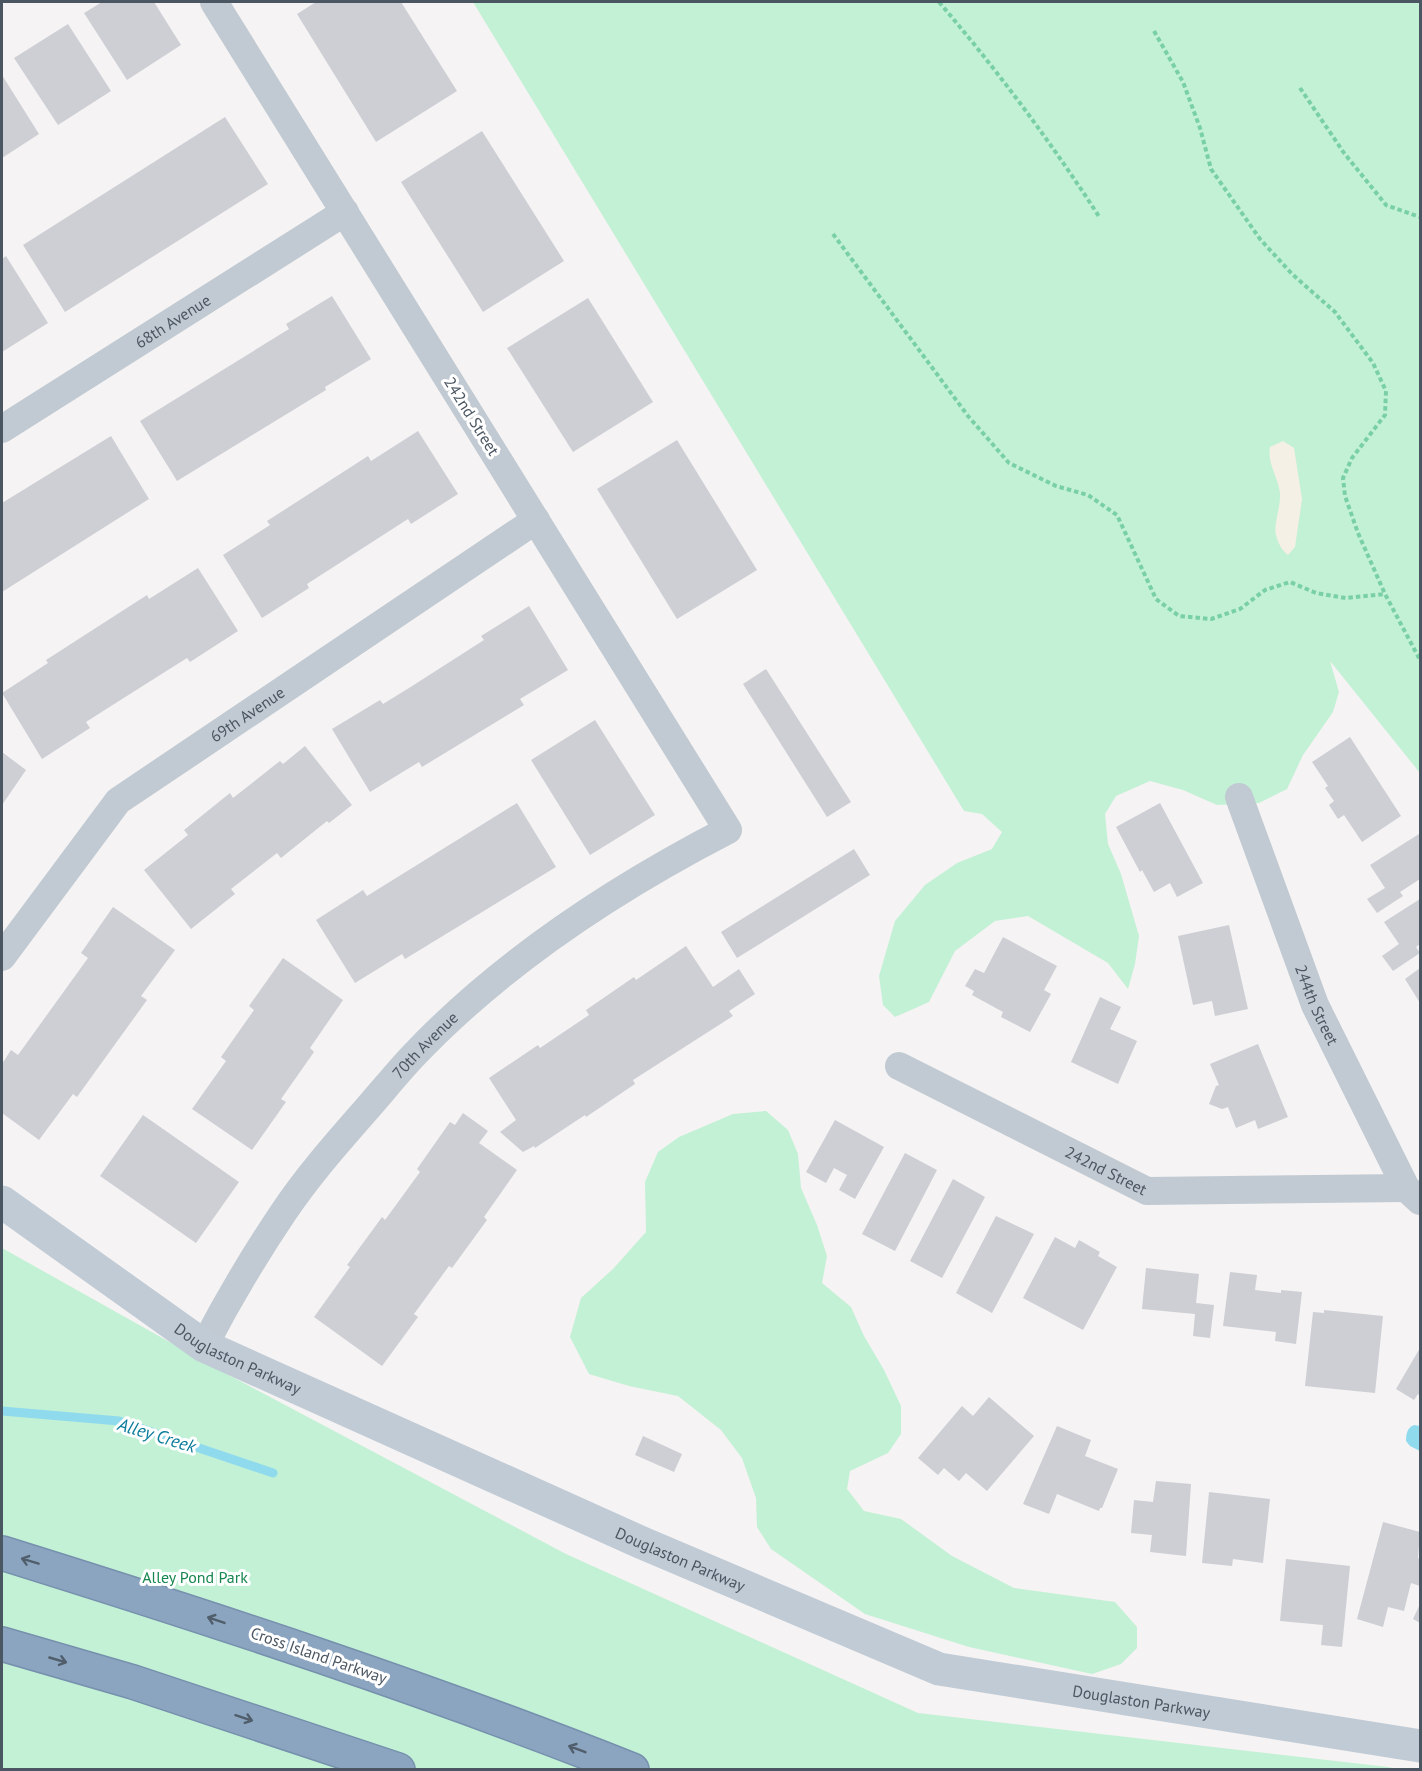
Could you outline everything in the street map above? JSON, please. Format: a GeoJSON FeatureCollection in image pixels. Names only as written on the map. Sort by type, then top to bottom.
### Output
{"type":"FeatureCollection","features":[{"type":"Feature","properties":{"kind":"highway","name":"Cross Island Parkway"},"geometry":{"type":"LineString","coordinates":[[2,1552],[185,1610],[405,1684],[632,1770]]}},
{"type":"Feature","properties":{"kind":"highway"},"geometry":{"type":"LineString","coordinates":[[2,1644],[144,1685],[398,1770]]}},
{"type":"Feature","properties":{"kind":"main road","name":"Douglaston Parkway"},"geometry":{"type":"LineString","coordinates":[[2,1202],[204,1346],[640,1542],[939,1669],[1420,1746]]}},
{"type":"Feature","properties":{"kind":"street","name":"242nd Street"},"geometry":{"type":"LineString","coordinates":[[214,2],[728,830]]}},
{"type":"Feature","properties":{"kind":"street","name":"68th Avenue"},"geometry":{"type":"LineString","coordinates":[[2,429],[345,212]]}},
{"type":"Feature","properties":{"kind":"street","name":"69th Avenue"},"geometry":{"type":"LineString","coordinates":[[2,957],[118,801],[536,520]]}},
{"type":"Feature","properties":{"kind":"street","name":"244th Street"},"geometry":{"type":"LineString","coordinates":[[1239,797],[1315,1005],[1413,1195]]}},
{"type":"Feature","properties":{"kind":"street","name":"70th Avenue"},"geometry":{"type":"LineString","coordinates":[[204,1346],[230,1298],[283,1212],[324,1158],[414,1056],[473,1000],[535,949],[601,903],[680,855],[728,830]]}},
{"type":"Feature","properties":{"kind":"street","name":"242nd Street"},"geometry":{"type":"LineString","coordinates":[[899,1066],[1146,1191],[1413,1195]]}},
{"type":"Feature","properties":{"kind":"path"},"geometry":{"type":"LineString","coordinates":[[939,2],[990,62],[1100,218]]}},
{"type":"Feature","properties":{"kind":"path"},"geometry":{"type":"LineString","coordinates":[[1154,31],[1183,82],[1200,128],[1210,169],[1260,239],[1292,274],[1335,312],[1373,363],[1386,391],[1385,415],[1352,458],[1343,478],[1345,496],[1385,594],[1420,660]]}},
{"type":"Feature","properties":{"kind":"path"},"geometry":{"type":"LineString","coordinates":[[1300,88],[1344,153],[1386,205],[1420,217]]}},
{"type":"Feature","properties":{"kind":"path"},"geometry":{"type":"LineString","coordinates":[[833,234],[968,416],[1009,462],[1056,486],[1089,495],[1117,515],[1156,599],[1179,616],[1211,619],[1240,609],[1266,590],[1290,582],[1316,593],[1346,598],[1385,594]]}},
{"type":"Feature","properties":{"kind":"green space"},"geometry":{"type":"Polygon","coordinates":[[[473,2],[1420,2],[1420,773],[1330,661],[1339,692],[1333,712],[1303,755],[1287,789],[1259,803],[1217,805],[1183,790],[1150,781],[1116,796],[1105,814],[1108,844],[1121,874],[1139,936],[1128,989],[1108,963],[1028,916],[995,921],[955,951],[929,1002],[895,1017],[883,1005],[879,976],[895,921],[925,885],[957,863],[992,849],[1002,832],[982,814],[964,811],[473,2]]]}},
{"type":"Feature","properties":{"kind":"green space"},"geometry":{"type":"Polygon","coordinates":[[[766,1111],[788,1130],[798,1154],[801,1188],[827,1256],[822,1283],[851,1307],[901,1406],[901,1434],[888,1453],[850,1471],[847,1489],[864,1511],[901,1519],[952,1556],[1014,1588],[1115,1602],[1137,1627],[1137,1648],[1121,1664],[1092,1674],[969,1647],[865,1614],[771,1549],[757,1527],[756,1498],[742,1458],[721,1430],[678,1396],[629,1386],[589,1374],[570,1337],[581,1298],[613,1269],[646,1232],[645,1182],[658,1152],[679,1137],[733,1114],[766,1111]]]}},
{"type":"Feature","properties":{"kind":"green space","name":"Alley Pond Park"},"geometry":{"type":"Polygon","coordinates":[[[2,1248],[223,1372],[566,1554],[918,1713],[1397,1769],[2,1769],[2,1248]]]}},
{"type":"Feature","properties":{"kind":"sand"},"geometry":{"type":"Polygon","coordinates":[[[1283,441],[1294,448],[1302,499],[1295,547],[1288,555],[1280,546],[1276,535],[1280,493],[1269,453],[1270,447],[1283,441]]]}},
{"type":"Feature","properties":{"kind":"water"},"geometry":{"type":"Polygon","coordinates":[[[1414,1425],[1420,1426],[1420,1451],[1406,1441],[1407,1432],[1414,1425]]]}},
{"type":"Feature","properties":{"kind":"building"},"geometry":{"type":"Polygon","coordinates":[[[102,2],[154,2],[181,45],[127,80],[84,13],[102,2]]]}},
{"type":"Feature","properties":{"kind":"building"},"geometry":{"type":"Polygon","coordinates":[[[316,2],[401,2],[457,91],[376,142],[297,14],[316,2]]]}},
{"type":"Feature","properties":{"kind":"building"},"geometry":{"type":"Polygon","coordinates":[[[68,24],[111,91],[58,125],[14,58],[68,24]]]}},
{"type":"Feature","properties":{"kind":"building"},"geometry":{"type":"Polygon","coordinates":[[[2,75],[39,134],[2,158],[2,75]]]}},
{"type":"Feature","properties":{"kind":"building"},"geometry":{"type":"Polygon","coordinates":[[[225,117],[268,184],[65,312],[23,245],[225,117]]]}},
{"type":"Feature","properties":{"kind":"building"},"geometry":{"type":"Polygon","coordinates":[[[482,131],[564,261],[483,312],[401,182],[482,131]]]}},
{"type":"Feature","properties":{"kind":"building"},"geometry":{"type":"Polygon","coordinates":[[[6,256],[48,323],[2,352],[2,259],[6,256]]]}},
{"type":"Feature","properties":{"kind":"building"},"geometry":{"type":"Polygon","coordinates":[[[332,296],[371,359],[325,387],[326,390],[177,481],[140,421],[289,329],[286,324],[332,296]]]}},
{"type":"Feature","properties":{"kind":"building"},"geometry":{"type":"Polygon","coordinates":[[[588,298],[653,402],[573,452],[507,348],[588,298]]]}},
{"type":"Feature","properties":{"kind":"building"},"geometry":{"type":"Polygon","coordinates":[[[418,431],[458,494],[411,524],[408,519],[307,584],[309,588],[262,618],[223,555],[270,525],[267,521],[368,456],[371,461],[418,431]]]}},
{"type":"Feature","properties":{"kind":"building"},"geometry":{"type":"Polygon","coordinates":[[[111,436],[149,499],[2,592],[2,503],[111,436]]]}},
{"type":"Feature","properties":{"kind":"building"},"geometry":{"type":"Polygon","coordinates":[[[677,440],[757,570],[677,619],[597,489],[677,440]]]}},
{"type":"Feature","properties":{"kind":"building"},"geometry":{"type":"Polygon","coordinates":[[[198,568],[238,631],[190,662],[187,658],[86,722],[90,728],[42,759],[2,693],[48,663],[46,660],[147,595],[149,599],[198,568]]]}},
{"type":"Feature","properties":{"kind":"building"},"geometry":{"type":"Polygon","coordinates":[[[529,606],[568,670],[520,699],[524,705],[422,767],[419,762],[370,792],[332,729],[380,700],[383,704],[409,688],[484,640],[481,636],[529,606]]]}},
{"type":"Feature","properties":{"kind":"building"},"geometry":{"type":"Polygon","coordinates":[[[766,669],[851,802],[827,817],[743,684],[766,669]]]}},
{"type":"Feature","properties":{"kind":"building"},"geometry":{"type":"Polygon","coordinates":[[[595,720],[655,815],[590,855],[531,760],[595,720]]]}},
{"type":"Feature","properties":{"kind":"building"},"geometry":{"type":"Polygon","coordinates":[[[1350,737],[1401,816],[1362,842],[1344,815],[1338,819],[1329,805],[1334,801],[1325,788],[1328,786],[1312,762],[1350,737]]]}},
{"type":"Feature","properties":{"kind":"building"},"geometry":{"type":"Polygon","coordinates":[[[305,746],[352,805],[329,823],[327,821],[281,858],[277,853],[231,889],[235,894],[191,929],[144,870],[188,835],[184,830],[230,793],[233,798],[280,761],[283,764],[305,746]]]}},
{"type":"Feature","properties":{"kind":"building"},"geometry":{"type":"Polygon","coordinates":[[[2,752],[26,770],[2,805],[2,752]]]}},
{"type":"Feature","properties":{"kind":"building"},"geometry":{"type":"Polygon","coordinates":[[[517,803],[556,867],[405,959],[402,954],[355,983],[316,920],[363,890],[367,896],[517,803]]]}},
{"type":"Feature","properties":{"kind":"building"},"geometry":{"type":"Polygon","coordinates":[[[1160,803],[1203,883],[1177,897],[1170,883],[1154,892],[1142,870],[1140,872],[1116,827],[1160,803]]]}},
{"type":"Feature","properties":{"kind":"building"},"geometry":{"type":"Polygon","coordinates":[[[1419,834],[1420,879],[1400,892],[1403,896],[1377,913],[1367,899],[1385,888],[1370,865],[1419,834]]]}},
{"type":"Feature","properties":{"kind":"building"},"geometry":{"type":"Polygon","coordinates":[[[854,849],[870,875],[737,958],[721,932],[854,849]]]}},
{"type":"Feature","properties":{"kind":"building"},"geometry":{"type":"Polygon","coordinates":[[[1420,899],[1420,944],[1416,947],[1420,953],[1393,971],[1382,956],[1399,944],[1384,922],[1420,899]]]}},
{"type":"Feature","properties":{"kind":"building"},"geometry":{"type":"Polygon","coordinates":[[[113,907],[175,950],[141,996],[147,1000],[77,1097],[73,1094],[39,1140],[2,1113],[2,1064],[11,1050],[18,1055],[88,958],[81,953],[113,907]]]}},
{"type":"Feature","properties":{"kind":"building"},"geometry":{"type":"Polygon","coordinates":[[[1229,925],[1248,1009],[1215,1016],[1212,1001],[1193,1005],[1178,936],[1229,925]]]}},
{"type":"Feature","properties":{"kind":"building"},"geometry":{"type":"Polygon","coordinates":[[[1003,937],[1057,966],[1044,990],[1051,994],[1030,1032],[1001,1017],[1003,1012],[972,995],[974,991],[965,986],[975,969],[984,973],[1003,937]]]}},
{"type":"Feature","properties":{"kind":"building"},"geometry":{"type":"Polygon","coordinates":[[[686,946],[713,987],[739,969],[755,994],[729,1011],[733,1016],[633,1080],[635,1084],[586,1117],[585,1115],[535,1148],[534,1146],[523,1152],[500,1132],[516,1120],[489,1078],[538,1045],[540,1048],[589,1015],[586,1010],[634,977],[636,980],[686,946]]]}},
{"type":"Feature","properties":{"kind":"building"},"geometry":{"type":"Polygon","coordinates":[[[283,958],[343,1000],[310,1048],[314,1052],[281,1099],[286,1102],[252,1150],[192,1109],[226,1061],[221,1057],[254,1010],[249,1006],[283,958]]]}},
{"type":"Feature","properties":{"kind":"building"},"geometry":{"type":"Polygon","coordinates":[[[1420,968],[1420,1003],[1405,979],[1420,968]]]}},
{"type":"Feature","properties":{"kind":"building"},"geometry":{"type":"Polygon","coordinates":[[[1100,997],[1121,1007],[1110,1029],[1137,1041],[1118,1084],[1071,1062],[1100,997]]]}},
{"type":"Feature","properties":{"kind":"building"},"geometry":{"type":"Polygon","coordinates":[[[1258,1044],[1288,1117],[1258,1129],[1255,1120],[1236,1128],[1228,1107],[1222,1109],[1209,1104],[1216,1086],[1219,1085],[1210,1064],[1258,1044]]]}},
{"type":"Feature","properties":{"kind":"building"},"geometry":{"type":"Polygon","coordinates":[[[463,1113],[488,1131],[479,1143],[517,1170],[484,1217],[487,1220],[414,1314],[418,1317],[382,1366],[314,1317],[350,1267],[347,1265],[382,1217],[385,1220],[420,1172],[417,1169],[450,1122],[455,1125],[463,1113]]]}},
{"type":"Feature","properties":{"kind":"building"},"geometry":{"type":"Polygon","coordinates":[[[143,1115],[239,1182],[196,1243],[100,1176],[143,1115]]]}},
{"type":"Feature","properties":{"kind":"building"},"geometry":{"type":"Polygon","coordinates":[[[835,1120],[884,1147],[855,1199],[839,1190],[847,1175],[834,1168],[826,1183],[806,1172],[835,1120]]]}},
{"type":"Feature","properties":{"kind":"building"},"geometry":{"type":"Polygon","coordinates":[[[905,1153],[937,1170],[895,1251],[862,1234],[905,1153]]]}},
{"type":"Feature","properties":{"kind":"building"},"geometry":{"type":"Polygon","coordinates":[[[953,1179],[985,1197],[942,1278],[910,1261],[953,1179]]]}},
{"type":"Feature","properties":{"kind":"building"},"geometry":{"type":"Polygon","coordinates":[[[996,1216],[1034,1234],[992,1313],[956,1293],[996,1216]]]}},
{"type":"Feature","properties":{"kind":"building"},"geometry":{"type":"Polygon","coordinates":[[[1055,1237],[1075,1248],[1079,1240],[1100,1252],[1098,1256],[1117,1267],[1083,1330],[1023,1298],[1055,1237]]]}},
{"type":"Feature","properties":{"kind":"building"},"geometry":{"type":"Polygon","coordinates":[[[1146,1268],[1199,1274],[1196,1303],[1214,1305],[1210,1338],[1193,1336],[1195,1314],[1142,1309],[1146,1268]]]}},
{"type":"Feature","properties":{"kind":"building"},"geometry":{"type":"Polygon","coordinates":[[[1230,1272],[1257,1275],[1255,1290],[1281,1293],[1281,1290],[1302,1292],[1296,1344],[1275,1341],[1276,1332],[1223,1326],[1230,1272]]]}},
{"type":"Feature","properties":{"kind":"building"},"geometry":{"type":"Polygon","coordinates":[[[1324,1310],[1383,1316],[1375,1393],[1305,1386],[1313,1312],[1324,1313],[1324,1310]]]}},
{"type":"Feature","properties":{"kind":"building"},"geometry":{"type":"Polygon","coordinates":[[[1420,1348],[1420,1396],[1418,1394],[1414,1400],[1396,1389],[1420,1348]]]}},
{"type":"Feature","properties":{"kind":"building"},"geometry":{"type":"Polygon","coordinates":[[[989,1397],[1034,1436],[987,1491],[966,1473],[959,1481],[944,1468],[938,1475],[918,1458],[962,1406],[973,1416],[989,1397]]]}},
{"type":"Feature","properties":{"kind":"building"},"geometry":{"type":"Polygon","coordinates":[[[1057,1426],[1091,1440],[1085,1456],[1118,1469],[1099,1511],[1057,1494],[1049,1514],[1023,1504],[1057,1426]]]}},
{"type":"Feature","properties":{"kind":"building"},"geometry":{"type":"Polygon","coordinates":[[[643,1436],[682,1454],[674,1472],[635,1455],[643,1436]]]}},
{"type":"Feature","properties":{"kind":"building"},"geometry":{"type":"Polygon","coordinates":[[[1156,1481],[1191,1484],[1186,1556],[1150,1552],[1152,1535],[1131,1533],[1134,1500],[1153,1502],[1156,1481]]]}},
{"type":"Feature","properties":{"kind":"building"},"geometry":{"type":"Polygon","coordinates":[[[1209,1492],[1270,1499],[1263,1563],[1233,1559],[1232,1566],[1202,1563],[1209,1492]]]}},
{"type":"Feature","properties":{"kind":"building"},"geometry":{"type":"Polygon","coordinates":[[[1383,1522],[1420,1532],[1418,1558],[1420,1559],[1420,1586],[1411,1583],[1404,1611],[1388,1607],[1383,1627],[1357,1619],[1383,1522]]]}},
{"type":"Feature","properties":{"kind":"building"},"geometry":{"type":"Polygon","coordinates":[[[1286,1559],[1350,1566],[1342,1647],[1321,1645],[1323,1625],[1280,1621],[1286,1559]]]}},
{"type":"Feature","properties":{"kind":"building"},"geometry":{"type":"Polygon","coordinates":[[[1420,1604],[1420,1623],[1413,1619],[1420,1604]]]}},
{"type":"Feature","properties":{"kind":"waterway","name":"Alley Creek"},"geometry":{"type":"LineString","coordinates":[[2,1411],[119,1421],[273,1473]]}}]}
